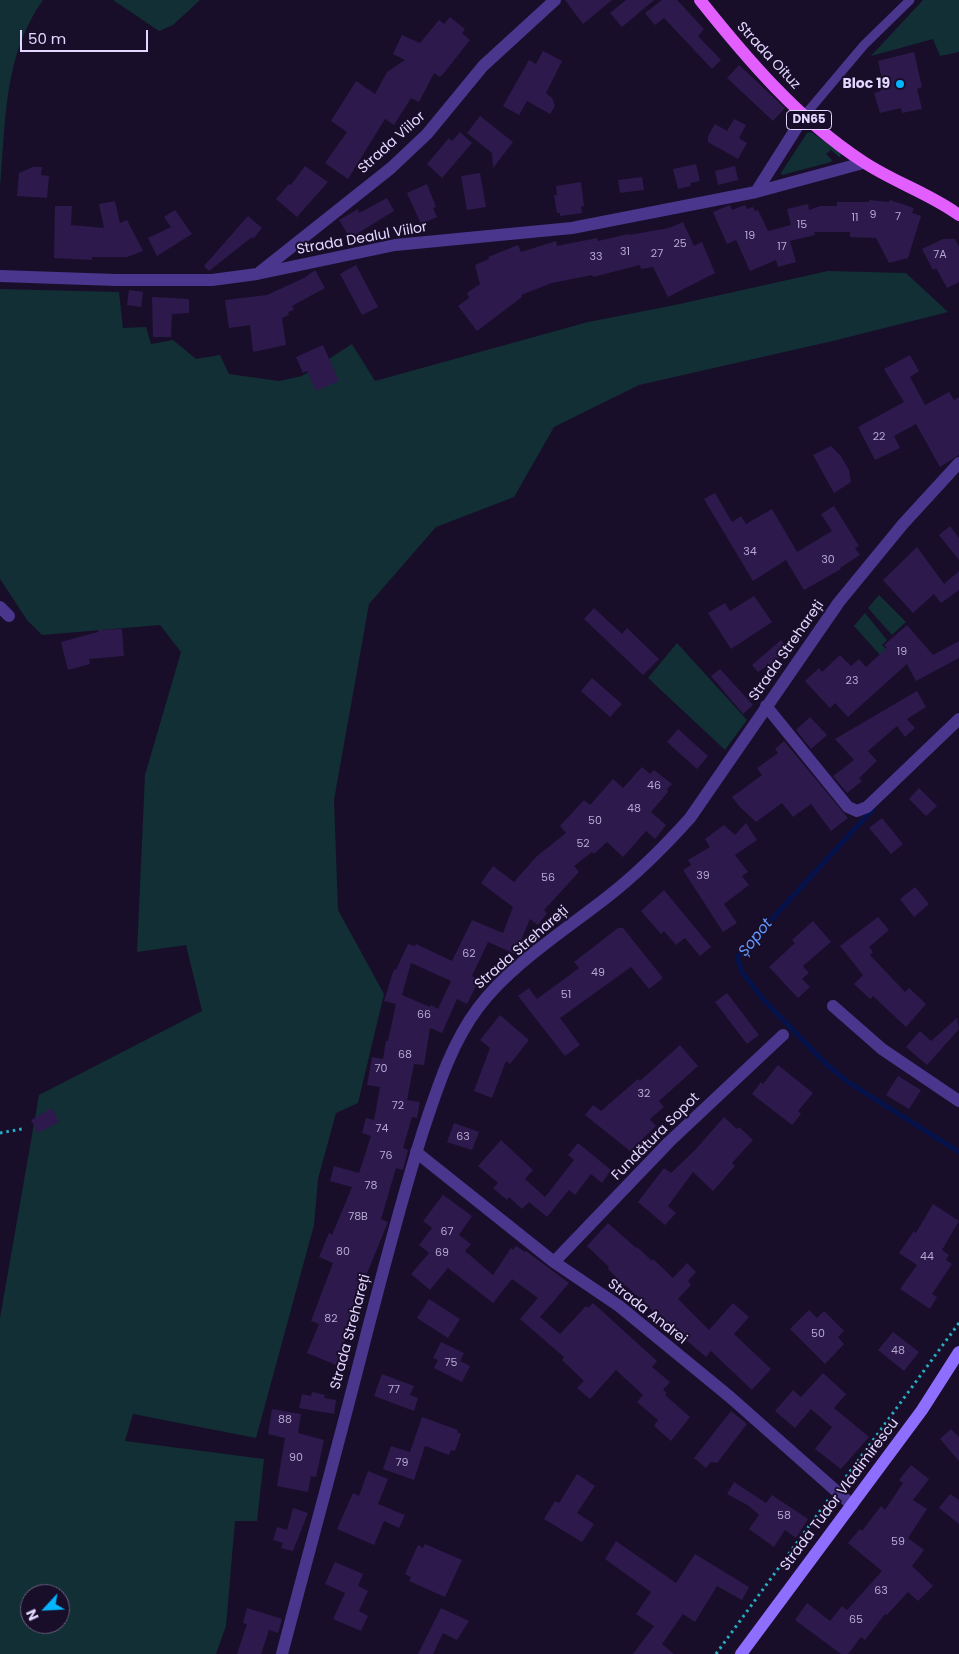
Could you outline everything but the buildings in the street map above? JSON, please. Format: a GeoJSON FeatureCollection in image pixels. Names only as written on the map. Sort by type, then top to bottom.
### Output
{"type":"FeatureCollection","features":[{"type":"Feature","properties":{"kind":"main road","name":"Strada Oituz"},"geometry":{"type":"LineString","coordinates":[[700,0],[722,27],[804,116],[833,141],[864,163],[897,182],[946,205],[959,215]]}},
{"type":"Feature","properties":{"kind":"main road","name":"Strada Oituz"},"geometry":{"type":"LineString","coordinates":[[946,205],[959,205]]}},
{"type":"Feature","properties":{"kind":"main road","name":"Strada Tudor Vladimirescu"},"geometry":{"type":"LineString","coordinates":[[741,1654],[922,1410],[959,1352]]}},
{"type":"Feature","properties":{"kind":"street","name":"Strada Viilor"},"geometry":{"type":"LineString","coordinates":[[257,274],[391,168],[427,134],[483,66],[555,0]]}},
{"type":"Feature","properties":{"kind":"street"},"geometry":{"type":"LineString","coordinates":[[756,192],[804,116]]}},
{"type":"Feature","properties":{"kind":"street","name":"Strada Dealul Viilor"},"geometry":{"type":"LineString","coordinates":[[0,276],[116,280],[212,280],[257,274],[395,245],[572,228],[756,192],[864,163]]}},
{"type":"Feature","properties":{"kind":"street","name":"Strada Strehareți"},"geometry":{"type":"LineString","coordinates":[[282,1654],[384,1264],[416,1152],[439,1083],[477,1008],[522,964],[557,934],[607,897],[661,851],[690,818],[840,602],[904,524],[959,462]]}},
{"type":"Feature","properties":{"kind":"street"},"geometry":{"type":"LineString","coordinates":[[766,706],[848,807],[857,811],[867,807],[959,719]]}},
{"type":"Feature","properties":{"kind":"street"},"geometry":{"type":"LineString","coordinates":[[833,1006],[882,1049],[959,1102]]}},
{"type":"Feature","properties":{"kind":"street","name":"Fundătura Sopot"},"geometry":{"type":"LineString","coordinates":[[554,1262],[669,1142],[783,1036]]}},
{"type":"Feature","properties":{"kind":"street","name":"Strada Andrei"},"geometry":{"type":"LineString","coordinates":[[416,1152],[554,1262],[619,1306],[730,1396],[852,1505]]}},
{"type":"Feature","properties":{"kind":"lane"},"geometry":{"type":"LineString","coordinates":[[804,116],[864,45],[910,0]]}},
{"type":"Feature","properties":{"kind":"path"},"geometry":{"type":"LineString","coordinates":[[0,1134],[22,1130]]}},
{"type":"Feature","properties":{"kind":"path"},"geometry":{"type":"LineString","coordinates":[[846,1477],[959,1323]]}},
{"type":"Feature","properties":{"kind":"path"},"geometry":{"type":"LineString","coordinates":[[716,1654],[830,1498]]}},
{"type":"Feature","properties":{"kind":"green space"},"geometry":{"type":"Polygon","coordinates":[[[0,0],[43,0],[30,21],[13,67],[6,114],[0,187],[0,0]]]}},
{"type":"Feature","properties":{"kind":"green space"},"geometry":{"type":"Polygon","coordinates":[[[113,0],[200,0],[173,25],[159,31],[113,0]]]}},
{"type":"Feature","properties":{"kind":"green space"},"geometry":{"type":"Polygon","coordinates":[[[923,0],[959,0],[959,52],[940,56],[933,39],[871,56],[923,0]]]}},
{"type":"Feature","properties":{"kind":"green space"},"geometry":{"type":"Polygon","coordinates":[[[811,132],[840,152],[841,156],[839,157],[831,150],[826,154],[832,160],[831,162],[782,175],[781,173],[807,133],[811,132]]]}},
{"type":"Feature","properties":{"kind":"green space"},"geometry":{"type":"Polygon","coordinates":[[[828,271],[906,273],[948,312],[837,340],[639,385],[554,427],[514,497],[436,527],[369,604],[334,800],[338,910],[384,994],[358,1103],[336,1113],[318,1179],[314,1225],[256,1438],[133,1414],[125,1441],[264,1459],[257,1521],[235,1521],[226,1626],[216,1654],[0,1654],[0,1318],[39,1095],[202,1011],[186,945],[137,952],[145,775],[181,652],[160,625],[42,635],[27,620],[0,579],[0,289],[119,292],[123,328],[146,327],[151,344],[173,340],[196,359],[220,355],[229,374],[279,381],[302,376],[352,344],[375,381],[588,322],[828,271]]]}},
{"type":"Feature","properties":{"kind":"green space"},"geometry":{"type":"Polygon","coordinates":[[[879,595],[906,622],[892,635],[868,608],[879,595]]]}},
{"type":"Feature","properties":{"kind":"green space"},"geometry":{"type":"Polygon","coordinates":[[[865,613],[887,640],[882,645],[886,649],[880,655],[854,626],[865,613]]]}},
{"type":"Feature","properties":{"kind":"green space"},"geometry":{"type":"Polygon","coordinates":[[[677,643],[747,720],[725,750],[648,678],[677,643]]]}},
{"type":"Feature","properties":{"kind":"waterway","name":"Șopot"},"geometry":{"type":"LineString","coordinates":[[873,809],[737,957],[742,972],[763,999],[825,1063],[848,1082],[959,1152]]}},
{"type":"Feature","properties":{"kind":"place","name":"Bloc 19"},"geometry":{"type":"Point","coordinates":[900,84]}}]}
